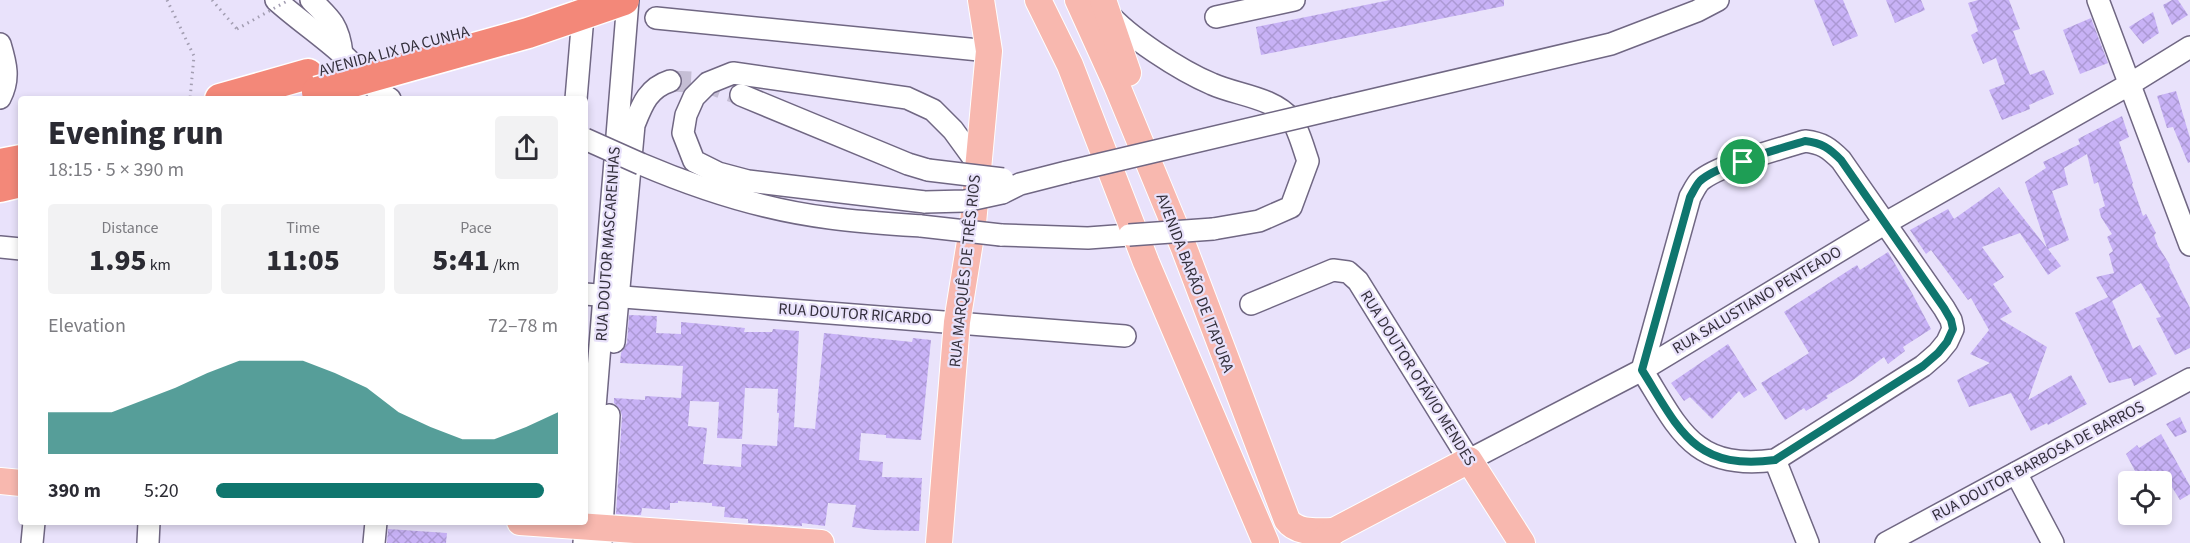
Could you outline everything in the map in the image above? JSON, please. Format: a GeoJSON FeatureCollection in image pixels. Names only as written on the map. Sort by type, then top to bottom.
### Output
{"type":"FeatureCollection","features":[{"type":"Feature","properties":{"kind":"highway","name":"AVENIDA LIX DA CUNHA"},"geometry":{"type":"LineString","coordinates":[[306,88],[568,0]]}},
{"type":"Feature","properties":{"kind":"highway","name":"AVENIDA LIX DA CUNHA"},"geometry":{"type":"LineString","coordinates":[[243,96],[306,88],[528,33],[626,0]]}},
{"type":"Feature","properties":{"kind":"highway"},"geometry":{"type":"LineString","coordinates":[[0,164],[18,161]]}},
{"type":"Feature","properties":{"kind":"highway"},"geometry":{"type":"LineString","coordinates":[[0,187],[18,183]]}},
{"type":"Feature","properties":{"kind":"main road","name":"RUA MARQUÊS DE TRÊS RIOS"},"geometry":{"type":"LineString","coordinates":[[939,543],[957,322],[972,223],[989,51],[981,0]]}},
{"type":"Feature","properties":{"kind":"main road","name":"AVENIDA BARÃO DE ITAPURA"},"geometry":{"type":"LineString","coordinates":[[1038,0],[1070,65],[1146,262],[1266,543]]}},
{"type":"Feature","properties":{"kind":"main road","name":"AVENIDA BARÃO DE ITAPURA"},"geometry":{"type":"LineString","coordinates":[[1078,0],[1117,86],[1184,248],[1287,520],[1300,530],[1327,537]]}},
{"type":"Feature","properties":{"kind":"main road"},"geometry":{"type":"LineString","coordinates":[[1102,4],[1159,159],[1164,176],[1163,200]]}},
{"type":"Feature","properties":{"kind":"main road","name":"RUA SALUSTIANO PENTEADO"},"geometry":{"type":"LineString","coordinates":[[1327,537],[1469,460]]}},
{"type":"Feature","properties":{"kind":"main road","name":"RUA DOUTOR OTÁVIO MENDES"},"geometry":{"type":"LineString","coordinates":[[1469,460],[1522,543]]}},
{"type":"Feature","properties":{"kind":"main road"},"geometry":{"type":"LineString","coordinates":[[0,481],[18,483]]}},
{"type":"Feature","properties":{"kind":"main road"},"geometry":{"type":"LineString","coordinates":[[537,525],[593,535],[821,543]]}},
{"type":"Feature","properties":{"kind":"street"},"geometry":{"type":"LineString","coordinates":[[276,0],[297,20],[342,54],[376,90],[385,96]]}},
{"type":"Feature","properties":{"kind":"street"},"geometry":{"type":"LineString","coordinates":[[311,0],[338,30],[342,54]]}},
{"type":"Feature","properties":{"kind":"street"},"geometry":{"type":"LineString","coordinates":[[576,96],[584,0]]}},
{"type":"Feature","properties":{"kind":"street","name":"RUA DOUTOR MASCARENHAS"},"geometry":{"type":"LineString","coordinates":[[602,295],[626,0]]}},
{"type":"Feature","properties":{"kind":"street"},"geometry":{"type":"LineString","coordinates":[[1216,17],[1294,0]]}},
{"type":"Feature","properties":{"kind":"street"},"geometry":{"type":"LineString","coordinates":[[977,163],[953,130],[933,110],[907,98],[734,73],[708,83],[694,96],[682,133],[694,161],[718,173],[748,181],[925,202],[965,201],[1008,186],[1611,44],[1698,11],[1718,0]]}},
{"type":"Feature","properties":{"kind":"street"},"geometry":{"type":"LineString","coordinates":[[2098,0],[2190,245]]}},
{"type":"Feature","properties":{"kind":"street"},"geometry":{"type":"LineString","coordinates":[[588,140],[689,184],[728,197],[787,211],[830,218],[1001,235],[1088,238],[1213,228],[1259,221],[1291,207],[1308,161],[1292,119],[1269,103],[1213,85],[1180,68],[1136,38],[1102,4]]}},
{"type":"Feature","properties":{"kind":"street"},"geometry":{"type":"LineString","coordinates":[[623,53],[634,33],[644,24],[652,9],[989,51]]}},
{"type":"Feature","properties":{"kind":"street"},"geometry":{"type":"LineString","coordinates":[[0,44],[7,68],[6,87],[0,98]]}},
{"type":"Feature","properties":{"kind":"street","name":"RUA SALUSTIANO PENTEADO"},"geometry":{"type":"LineString","coordinates":[[1469,460],[1642,370],[1884,224],[2130,84],[2190,47]]}},
{"type":"Feature","properties":{"kind":"street"},"geometry":{"type":"LineString","coordinates":[[593,535],[614,339],[602,295],[634,125],[643,101],[658,85],[670,81]]}},
{"type":"Feature","properties":{"kind":"street"},"geometry":{"type":"LineString","coordinates":[[741,95],[908,164],[1008,186]]}},
{"type":"Feature","properties":{"kind":"street"},"geometry":{"type":"LineString","coordinates":[[1805,141],[1818,142],[1841,160],[1884,224],[1951,320],[1953,329],[1938,353],[1923,366],[1775,460],[1753,463],[1720,458],[1697,448],[1670,418],[1642,370],[1690,197],[1699,182],[1712,174],[1805,141]]}},
{"type":"Feature","properties":{"kind":"street"},"geometry":{"type":"LineString","coordinates":[[0,247],[18,249]]}},
{"type":"Feature","properties":{"kind":"street","name":"RUA DOUTOR OTÁVIO MENDES"},"geometry":{"type":"LineString","coordinates":[[1251,304],[1334,270],[1348,272],[1358,281],[1469,460]]}},
{"type":"Feature","properties":{"kind":"street","name":"RUA DOUTOR RICARDO"},"geometry":{"type":"LineString","coordinates":[[602,295],[1125,336]]}},
{"type":"Feature","properties":{"kind":"street","name":"RUA DOUTOR BARBOSA DE BARROS"},"geometry":{"type":"LineString","coordinates":[[1886,543],[2190,379]]}},
{"type":"Feature","properties":{"kind":"street"},"geometry":{"type":"LineString","coordinates":[[1775,460],[1808,543]]}},
{"type":"Feature","properties":{"kind":"street"},"geometry":{"type":"LineString","coordinates":[[2016,473],[2053,543]]}},
{"type":"Feature","properties":{"kind":"street"},"geometry":{"type":"LineString","coordinates":[[32,543],[34,525]]}},
{"type":"Feature","properties":{"kind":"street"},"geometry":{"type":"LineString","coordinates":[[148,543],[149,525]]}},
{"type":"Feature","properties":{"kind":"street"},"geometry":{"type":"LineString","coordinates":[[374,543],[376,525]]}},
{"type":"Feature","properties":{"kind":"path"},"geometry":{"type":"LineString","coordinates":[[167,0],[194,56],[190,96]]}},
{"type":"Feature","properties":{"kind":"path"},"geometry":{"type":"LineString","coordinates":[[212,0],[237,29],[289,0]]}},
{"type":"Feature","properties":{"kind":"building"},"geometry":{"type":"Polygon","coordinates":[[[1390,0],[1504,0],[1504,6],[1261,55],[1256,27],[1390,0]]]}},
{"type":"Feature","properties":{"kind":"building"},"geometry":{"type":"Polygon","coordinates":[[[1814,0],[1843,0],[1858,36],[1833,46],[1814,0]]]}},
{"type":"Feature","properties":{"kind":"building"},"geometry":{"type":"Polygon","coordinates":[[[1886,0],[1921,0],[1925,10],[1895,23],[1886,0]]]}},
{"type":"Feature","properties":{"kind":"building"},"geometry":{"type":"Polygon","coordinates":[[[1978,0],[2009,0],[2020,29],[2013,31],[2030,75],[2044,70],[2054,94],[2029,105],[2030,109],[2002,120],[1989,90],[2005,84],[1996,58],[1983,64],[1971,35],[1978,31],[1968,3],[1978,0]]]}},
{"type":"Feature","properties":{"kind":"building"},"geometry":{"type":"Polygon","coordinates":[[[2172,0],[2178,0],[2188,15],[2172,25],[2163,5],[2172,0]]]}},
{"type":"Feature","properties":{"kind":"building"},"geometry":{"type":"Polygon","coordinates":[[[2153,12],[2159,33],[2143,44],[2129,27],[2153,12]]]}},
{"type":"Feature","properties":{"kind":"building"},"geometry":{"type":"Polygon","coordinates":[[[2091,18],[2108,63],[2080,74],[2063,30],[2091,18]]]}},
{"type":"Feature","properties":{"kind":"building"},"geometry":{"type":"Polygon","coordinates":[[[2176,91],[2190,138],[2190,162],[2188,163],[2173,127],[2167,128],[2157,96],[2176,91]]]}},
{"type":"Feature","properties":{"kind":"building"},"geometry":{"type":"Polygon","coordinates":[[[2122,116],[2129,137],[2119,142],[2143,216],[2146,214],[2156,233],[2154,235],[2158,246],[2170,265],[2190,308],[2190,348],[2175,355],[2156,318],[2161,317],[2141,283],[2112,301],[2133,349],[2140,345],[2157,374],[2134,386],[2131,378],[2109,383],[2075,313],[2108,297],[2096,277],[2114,273],[2109,254],[2113,251],[2107,237],[2112,234],[2101,217],[2099,209],[2105,206],[2098,182],[2094,184],[2087,154],[2064,168],[2068,185],[2052,191],[2069,240],[2048,249],[2061,266],[2048,275],[2020,233],[1982,247],[2004,277],[1993,284],[2012,312],[2000,319],[2047,347],[2028,400],[2071,375],[2087,404],[2048,425],[2047,423],[2031,431],[2011,393],[1969,407],[1957,380],[1990,363],[1970,354],[1989,330],[1971,298],[1968,300],[1931,250],[1926,254],[1910,230],[1948,209],[1954,219],[1999,187],[2047,248],[2025,182],[2046,168],[2043,162],[2080,144],[2078,139],[2122,116]]]}},
{"type":"Feature","properties":{"kind":"building"},"geometry":{"type":"Polygon","coordinates":[[[1888,252],[1931,329],[1903,347],[1905,351],[1888,364],[1884,357],[1826,396],[1828,398],[1806,411],[1804,408],[1785,420],[1761,383],[1809,353],[1784,312],[1857,265],[1860,270],[1888,252]]]}},
{"type":"Feature","properties":{"kind":"building"},"geometry":{"type":"Polygon","coordinates":[[[629,315],[657,316],[656,333],[681,334],[681,322],[745,328],[744,332],[772,332],[773,329],[799,331],[794,427],[815,429],[824,333],[912,342],[913,338],[931,340],[921,440],[886,438],[886,435],[861,433],[859,460],[883,462],[882,477],[922,478],[919,531],[852,527],[856,505],[828,503],[825,526],[802,523],[802,526],[748,523],[748,519],[724,517],[725,507],[712,506],[712,503],[678,501],[678,503],[670,503],[670,510],[642,508],[641,515],[616,514],[622,416],[620,409],[614,403],[614,398],[645,400],[645,396],[681,398],[683,366],[620,363],[621,353],[627,343],[629,315]],[[745,388],[742,439],[717,438],[719,402],[690,401],[688,426],[707,428],[703,464],[741,467],[742,444],[777,446],[778,389],[745,388]]]}},
{"type":"Feature","properties":{"kind":"building"},"geometry":{"type":"Polygon","coordinates":[[[1728,344],[1757,390],[1744,398],[1739,391],[1712,419],[1690,397],[1684,401],[1671,383],[1728,344]]]}},
{"type":"Feature","properties":{"kind":"building"},"geometry":{"type":"Polygon","coordinates":[[[2180,417],[2187,432],[2175,437],[2166,424],[2180,417]]]}},
{"type":"Feature","properties":{"kind":"building"},"geometry":{"type":"Polygon","coordinates":[[[2161,434],[2190,486],[2190,494],[2180,500],[2172,487],[2172,471],[2135,471],[2126,454],[2137,445],[2139,448],[2161,434]]]}},
{"type":"Feature","properties":{"kind":"building"},"geometry":{"type":"Polygon","coordinates":[[[388,529],[447,533],[446,543],[387,543],[388,529]]]}},
{"type":"Feature","properties":{"kind":"tunnel"},"geometry":{"type":"LineString","coordinates":[[670,81],[708,83],[741,95]]}},
{"type":"Feature","properties":{"kind":"route"},"geometry":{"type":"LineString","coordinates":[[1805,141],[1818,142],[1827,147],[1841,160],[1944,308],[1953,329],[1947,342],[1923,366],[1775,460],[1753,463],[1720,458],[1697,448],[1670,418],[1642,370],[1690,197],[1699,182],[1712,174],[1743,162],[1805,141]]}}]}
